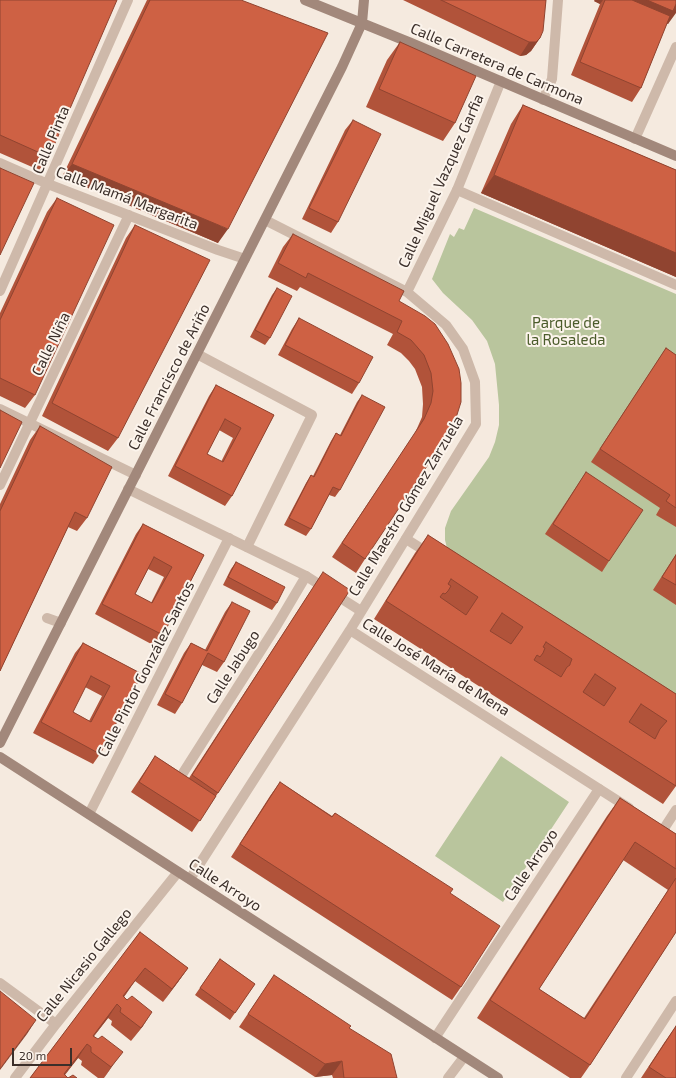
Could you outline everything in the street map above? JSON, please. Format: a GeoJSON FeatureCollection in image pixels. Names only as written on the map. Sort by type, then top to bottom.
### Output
{"type":"FeatureCollection","features":[{"type":"Feature","properties":{"kind":"main road","name":"Calle Carretera de Carmona"},"geometry":{"type":"LineString","coordinates":[[305,0],[501,81],[676,156]]}},
{"type":"Feature","properties":{"kind":"main road","name":"Calle Francisco de Ariño"},"geometry":{"type":"LineString","coordinates":[[0,743],[342,67],[362,23],[364,0]]}},
{"type":"Feature","properties":{"kind":"main road","name":"Calle Arroyo"},"geometry":{"type":"LineString","coordinates":[[0,757],[498,1078]]}},
{"type":"Feature","properties":{"kind":"street","name":"Calle Pinta"},"geometry":{"type":"LineString","coordinates":[[0,291],[128,0]]}},
{"type":"Feature","properties":{"kind":"street"},"geometry":{"type":"LineString","coordinates":[[543,100],[552,79],[558,0]]}},
{"type":"Feature","properties":{"kind":"street"},"geometry":{"type":"LineString","coordinates":[[635,139],[676,47]]}},
{"type":"Feature","properties":{"kind":"street","name":"Calle Miguel Vazquez Garfia"},"geometry":{"type":"LineString","coordinates":[[407,292],[457,190],[501,81]]}},
{"type":"Feature","properties":{"kind":"street","name":"Calle Mamá Margarita"},"geometry":{"type":"LineString","coordinates":[[0,163],[48,184],[245,259]]}},
{"type":"Feature","properties":{"kind":"street"},"geometry":{"type":"LineString","coordinates":[[457,190],[676,285]]}},
{"type":"Feature","properties":{"kind":"street","name":"Calle Niña"},"geometry":{"type":"LineString","coordinates":[[0,485],[129,215]]}},
{"type":"Feature","properties":{"kind":"street","name":"Calle Maestro Gómez Zarzuela"},"geometry":{"type":"LineString","coordinates":[[264,220],[407,292],[446,324],[463,350],[475,382],[476,424],[350,630]]}},
{"type":"Feature","properties":{"kind":"street"},"geometry":{"type":"LineString","coordinates":[[197,354],[312,415],[247,547]]}},
{"type":"Feature","properties":{"kind":"street"},"geometry":{"type":"LineString","coordinates":[[0,409],[136,475]]}},
{"type":"Feature","properties":{"kind":"street"},"geometry":{"type":"LineString","coordinates":[[128,489],[306,576],[361,611]]}},
{"type":"Feature","properties":{"kind":"street","name":"Calle Pintor González Santos"},"geometry":{"type":"LineString","coordinates":[[89,814],[229,538]]}},
{"type":"Feature","properties":{"kind":"street"},"geometry":{"type":"LineString","coordinates":[[406,538],[439,560]]}},
{"type":"Feature","properties":{"kind":"street","name":"Calle Jabugo"},"geometry":{"type":"LineString","coordinates":[[183,773],[306,576]]}},
{"type":"Feature","properties":{"kind":"street"},"geometry":{"type":"LineString","coordinates":[[47,618],[60,623]]}},
{"type":"Feature","properties":{"kind":"street","name":"Calle José María de Mena"},"geometry":{"type":"LineString","coordinates":[[190,879],[350,630],[638,813]]}},
{"type":"Feature","properties":{"kind":"street","name":"Calle Arroyo"},"geometry":{"type":"LineString","coordinates":[[434,1038],[599,789]]}},
{"type":"Feature","properties":{"kind":"street"},"geometry":{"type":"LineString","coordinates":[[663,830],[676,810]]}},
{"type":"Feature","properties":{"kind":"street","name":"Calle Nicasio Gallego"},"geometry":{"type":"LineString","coordinates":[[15,1078],[56,1024],[178,872]]}},
{"type":"Feature","properties":{"kind":"street"},"geometry":{"type":"LineString","coordinates":[[0,983],[56,1024]]}},
{"type":"Feature","properties":{"kind":"street"},"geometry":{"type":"LineString","coordinates":[[626,1078],[676,1001]]}},
{"type":"Feature","properties":{"kind":"street"},"geometry":{"type":"LineString","coordinates":[[448,1078],[464,1057]]}},
{"type":"Feature","properties":{"kind":"green space","name":"Parque de la Rosaleda"},"geometry":{"type":"Polygon","coordinates":[[[474,208],[676,294],[676,706],[448,552],[445,540],[445,528],[451,511],[489,457],[495,442],[499,425],[499,405],[495,364],[487,341],[472,320],[443,293],[432,279],[450,234],[454,237],[459,228],[464,230],[474,208]]]}},
{"type":"Feature","properties":{"kind":"green space"},"geometry":{"type":"Polygon","coordinates":[[[501,756],[569,802],[503,902],[435,856],[501,756]]]}},
{"type":"Feature","properties":{"kind":"building"},"geometry":{"type":"Polygon","coordinates":[[[0,0],[117,0],[49,157],[0,135],[0,0]]]}},
{"type":"Feature","properties":{"kind":"building"},"geometry":{"type":"Polygon","coordinates":[[[150,0],[241,0],[328,33],[228,229],[72,164],[150,0]]]}},
{"type":"Feature","properties":{"kind":"building"},"geometry":{"type":"Polygon","coordinates":[[[441,0],[546,0],[543,31],[540,38],[536,42],[529,42],[441,0]]]}},
{"type":"Feature","properties":{"kind":"building"},"geometry":{"type":"Polygon","coordinates":[[[605,0],[632,0],[670,16],[641,88],[580,62],[605,0]]]}},
{"type":"Feature","properties":{"kind":"building"},"geometry":{"type":"Polygon","coordinates":[[[647,0],[676,0],[676,4],[673,11],[647,0]]]}},
{"type":"Feature","properties":{"kind":"building"},"geometry":{"type":"Polygon","coordinates":[[[400,42],[476,76],[455,123],[379,89],[400,42]]]}},
{"type":"Feature","properties":{"kind":"building"},"geometry":{"type":"Polygon","coordinates":[[[523,105],[676,170],[676,253],[494,175],[523,105]]]}},
{"type":"Feature","properties":{"kind":"building"},"geometry":{"type":"Polygon","coordinates":[[[353,120],[381,134],[338,222],[309,208],[353,120]]]}},
{"type":"Feature","properties":{"kind":"building"},"geometry":{"type":"Polygon","coordinates":[[[0,168],[34,183],[0,255],[0,168]]]}},
{"type":"Feature","properties":{"kind":"building"},"geometry":{"type":"Polygon","coordinates":[[[57,198],[114,225],[35,395],[0,378],[0,320],[57,198]]]}},
{"type":"Feature","properties":{"kind":"building"},"geometry":{"type":"Polygon","coordinates":[[[135,225],[210,260],[118,438],[52,403],[135,225]]]}},
{"type":"Feature","properties":{"kind":"building"},"geometry":{"type":"Polygon","coordinates":[[[293,234],[404,291],[399,301],[425,316],[435,324],[448,344],[459,369],[461,402],[455,421],[447,436],[365,559],[342,543],[424,419],[431,403],[433,391],[431,373],[424,355],[411,340],[397,332],[402,321],[308,273],[306,278],[278,263],[293,234]]]}},
{"type":"Feature","properties":{"kind":"building"},"geometry":{"type":"Polygon","coordinates":[[[277,288],[292,296],[270,338],[255,330],[277,288]]]}},
{"type":"Feature","properties":{"kind":"building"},"geometry":{"type":"Polygon","coordinates":[[[299,318],[373,357],[359,383],[285,345],[299,318]]]}},
{"type":"Feature","properties":{"kind":"building"},"geometry":{"type":"Polygon","coordinates":[[[666,348],[676,355],[676,508],[666,501],[670,495],[600,449],[666,348]]]}},
{"type":"Feature","properties":{"kind":"building"},"geometry":{"type":"Polygon","coordinates":[[[216,385],[274,415],[232,496],[175,466],[216,385]],[[225,419],[207,454],[223,462],[241,428],[225,419]]]}},
{"type":"Feature","properties":{"kind":"building"},"geometry":{"type":"Polygon","coordinates":[[[362,395],[385,407],[340,490],[333,487],[311,529],[289,518],[311,475],[314,477],[336,433],[341,436],[362,395]]]}},
{"type":"Feature","properties":{"kind":"building"},"geometry":{"type":"Polygon","coordinates":[[[0,410],[22,422],[0,468],[0,410]]]}},
{"type":"Feature","properties":{"kind":"building"},"geometry":{"type":"Polygon","coordinates":[[[40,426],[112,467],[87,518],[75,512],[0,671],[0,511],[40,426]]]}},
{"type":"Feature","properties":{"kind":"building"},"geometry":{"type":"Polygon","coordinates":[[[586,472],[643,510],[609,561],[553,524],[586,472]]]}},
{"type":"Feature","properties":{"kind":"building"},"geometry":{"type":"Polygon","coordinates":[[[143,524],[204,555],[163,635],[102,604],[143,524]],[[154,557],[135,594],[152,603],[172,567],[154,557]]]}},
{"type":"Feature","properties":{"kind":"building"},"geometry":{"type":"Polygon","coordinates":[[[428,535],[676,694],[676,786],[386,601],[428,535]],[[451,579],[448,584],[451,586],[448,591],[445,594],[443,593],[440,597],[466,615],[478,597],[451,579]],[[502,613],[490,631],[511,644],[523,627],[502,613]],[[546,642],[543,647],[545,648],[543,653],[540,657],[537,655],[534,660],[561,677],[570,665],[572,659],[546,642]],[[595,674],[583,692],[604,706],[616,688],[595,674]],[[641,704],[629,722],[655,739],[660,729],[667,721],[641,704]]]}},
{"type":"Feature","properties":{"kind":"building"},"geometry":{"type":"Polygon","coordinates":[[[676,555],[676,585],[662,577],[676,555]]]}},
{"type":"Feature","properties":{"kind":"building"},"geometry":{"type":"Polygon","coordinates":[[[236,562],[285,587],[277,603],[228,577],[236,562]]]}},
{"type":"Feature","properties":{"kind":"building"},"geometry":{"type":"Polygon","coordinates":[[[323,572],[350,590],[218,793],[192,775],[323,572]]]}},
{"type":"Feature","properties":{"kind":"building"},"geometry":{"type":"Polygon","coordinates":[[[232,602],[250,611],[224,662],[208,653],[182,703],[165,694],[191,643],[207,651],[232,602]]]}},
{"type":"Feature","properties":{"kind":"building"},"geometry":{"type":"Polygon","coordinates":[[[83,643],[142,674],[100,754],[41,722],[83,643]],[[91,676],[73,712],[91,722],[110,686],[91,676]]]}},
{"type":"Feature","properties":{"kind":"building"},"geometry":{"type":"Polygon","coordinates":[[[155,756],[216,796],[200,821],[139,782],[155,756]]]}},
{"type":"Feature","properties":{"kind":"building"},"geometry":{"type":"Polygon","coordinates":[[[280,782],[332,817],[335,813],[453,889],[450,893],[500,926],[461,987],[240,844],[280,782]]]}},
{"type":"Feature","properties":{"kind":"building"},"geometry":{"type":"Polygon","coordinates":[[[620,798],[676,834],[676,869],[635,842],[539,989],[585,1019],[676,878],[676,932],[590,1065],[490,1000],[620,798]]]}},
{"type":"Feature","properties":{"kind":"building"},"geometry":{"type":"Polygon","coordinates":[[[140,932],[188,968],[172,989],[145,968],[123,996],[127,1000],[132,996],[152,1012],[141,1028],[120,1012],[121,1008],[117,1004],[93,1036],[98,1039],[102,1036],[123,1052],[111,1067],[91,1052],[91,1047],[87,1044],[64,1074],[68,1078],[30,1078],[140,932]]]}},
{"type":"Feature","properties":{"kind":"building"},"geometry":{"type":"Polygon","coordinates":[[[220,959],[255,984],[235,1013],[200,988],[220,959]]]}},
{"type":"Feature","properties":{"kind":"building"},"geometry":{"type":"Polygon","coordinates":[[[274,975],[351,1026],[349,1028],[391,1054],[397,1078],[344,1078],[342,1061],[325,1064],[248,1014],[274,975]]]}},
{"type":"Feature","properties":{"kind":"building"},"geometry":{"type":"Polygon","coordinates":[[[0,991],[36,1020],[0,1069],[0,991]]]}},
{"type":"Feature","properties":{"kind":"building"},"geometry":{"type":"Polygon","coordinates":[[[676,1026],[676,1078],[666,1078],[649,1067],[676,1026]]]}},
{"type":"Feature","properties":{"kind":"building"},"geometry":{"type":"Polygon","coordinates":[[[73,1075],[77,1078],[68,1078],[73,1075]]]}}]}
